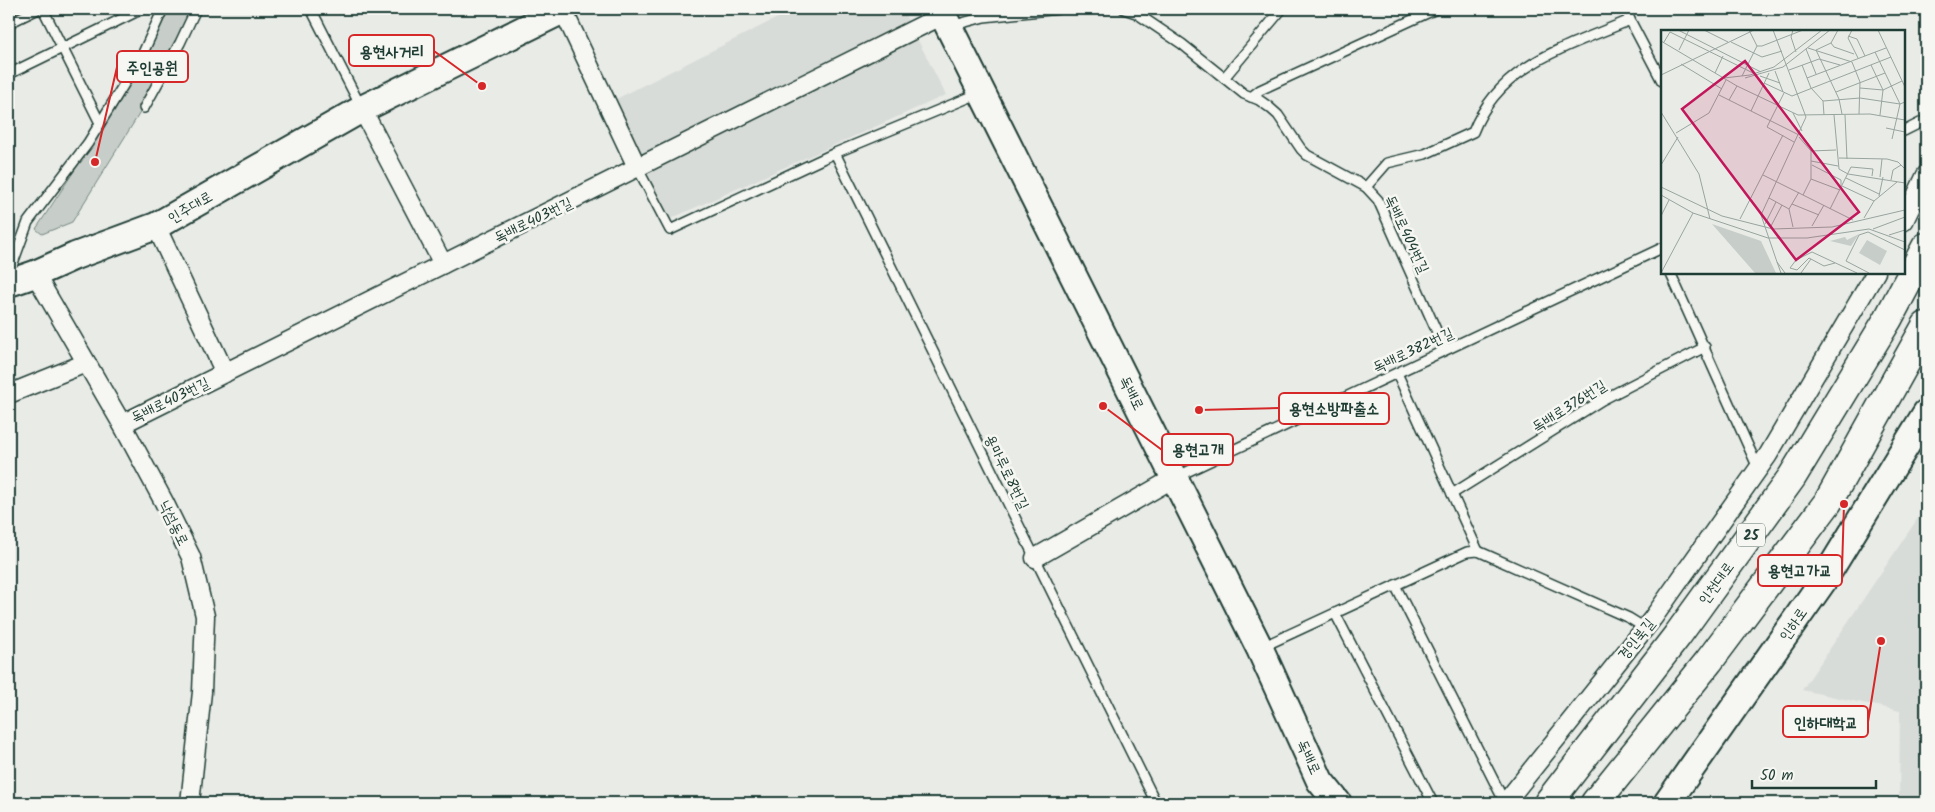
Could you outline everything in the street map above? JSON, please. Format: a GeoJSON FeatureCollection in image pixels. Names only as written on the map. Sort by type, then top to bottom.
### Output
{"type":"FeatureCollection","features":[{"type":"Feature","properties":{"kind":"highway","name":"인천대로"},"geometry":{"type":"LineString","coordinates":[[1548,803],[1677,636],[1792,477],[1888,319],[1926,247]]}},
{"type":"Feature","properties":{"kind":"highway"},"geometry":{"type":"LineString","coordinates":[[1595,803],[1710,661],[1828,502],[1926,326]]}},
{"type":"Feature","properties":{"kind":"main road","name":"인주대로"},"geometry":{"type":"LineString","coordinates":[[9,283],[35,274],[74,256],[156,226],[362,109],[564,9]]}},
{"type":"Feature","properties":{"kind":"main road","name":"독배로"},"geometry":{"type":"LineString","coordinates":[[944,17],[983,91],[1260,649],[1320,780],[1338,803]]}},
{"type":"Feature","properties":{"kind":"main road","name":"인하로"},"geometry":{"type":"LineString","coordinates":[[1666,803],[1823,581],[1926,413]]}},
{"type":"Feature","properties":{"kind":"street"},"geometry":{"type":"LineString","coordinates":[[564,9],[637,167]]}},
{"type":"Feature","properties":{"kind":"street","name":"독배로403번길"},"geometry":{"type":"LineString","coordinates":[[122,424],[637,167],[944,17]]}},
{"type":"Feature","properties":{"kind":"street"},"geometry":{"type":"LineString","coordinates":[[362,109],[443,264]]}},
{"type":"Feature","properties":{"kind":"street"},"geometry":{"type":"LineString","coordinates":[[1905,219],[1926,175]]}},
{"type":"Feature","properties":{"kind":"street"},"geometry":{"type":"LineString","coordinates":[[156,226],[225,373]]}},
{"type":"Feature","properties":{"kind":"street","name":"낙섬동로"},"geometry":{"type":"LineString","coordinates":[[35,274],[122,424],[191,557],[205,616],[202,692],[190,803]]}},
{"type":"Feature","properties":{"kind":"street","name":"경인북길"},"geometry":{"type":"LineString","coordinates":[[1505,803],[1645,628],[1758,468],[1875,274]]}},
{"type":"Feature","properties":{"kind":"street"},"geometry":{"type":"LineString","coordinates":[[9,394],[86,363]]}},
{"type":"Feature","properties":{"kind":"street"},"geometry":{"type":"LineString","coordinates":[[1034,558],[1174,478]]}},
{"type":"Feature","properties":{"kind":"lane"},"geometry":{"type":"LineString","coordinates":[[9,23],[38,9]]}},
{"type":"Feature","properties":{"kind":"lane"},"geometry":{"type":"LineString","coordinates":[[43,9],[100,123]]}},
{"type":"Feature","properties":{"kind":"lane"},"geometry":{"type":"LineString","coordinates":[[9,74],[142,9]]}},
{"type":"Feature","properties":{"kind":"lane"},"geometry":{"type":"LineString","coordinates":[[9,274],[28,222],[88,144],[143,53],[163,9]]}},
{"type":"Feature","properties":{"kind":"lane"},"geometry":{"type":"LineString","coordinates":[[144,108],[180,43],[196,9]]}},
{"type":"Feature","properties":{"kind":"lane"},"geometry":{"type":"LineString","coordinates":[[311,9],[362,109]]}},
{"type":"Feature","properties":{"kind":"lane"},"geometry":{"type":"LineString","coordinates":[[944,17],[984,17],[1059,9]]}},
{"type":"Feature","properties":{"kind":"lane","name":"독배로404번길"},"geometry":{"type":"LineString","coordinates":[[1124,9],[1138,11],[1244,94],[1259,100],[1278,115],[1307,155],[1366,187],[1378,200],[1445,350]]}},
{"type":"Feature","properties":{"kind":"lane"},"geometry":{"type":"LineString","coordinates":[[1224,78],[1282,9]]}},
{"type":"Feature","properties":{"kind":"lane"},"geometry":{"type":"LineString","coordinates":[[1251,97],[1260,90],[1436,9]]}},
{"type":"Feature","properties":{"kind":"lane"},"geometry":{"type":"LineString","coordinates":[[1626,9],[1661,79]]}},
{"type":"Feature","properties":{"kind":"lane"},"geometry":{"type":"LineString","coordinates":[[1366,187],[1387,164],[1425,154],[1473,132],[1480,113],[1512,76],[1524,67],[1565,47],[1630,20]]}},
{"type":"Feature","properties":{"kind":"lane"},"geometry":{"type":"LineString","coordinates":[[637,167],[670,230],[835,153],[983,91]]}},
{"type":"Feature","properties":{"kind":"lane"},"geometry":{"type":"LineString","coordinates":[[1905,130],[1926,120]]}},
{"type":"Feature","properties":{"kind":"lane","name":"용마루로8번길"},"geometry":{"type":"LineString","coordinates":[[835,153],[1156,803]]}},
{"type":"Feature","properties":{"kind":"lane","name":"독배로382번길"},"geometry":{"type":"LineString","coordinates":[[1174,478],[1445,350],[1661,252]]}},
{"type":"Feature","properties":{"kind":"lane"},"geometry":{"type":"LineString","coordinates":[[1671,274],[1758,468]]}},
{"type":"Feature","properties":{"kind":"lane","name":"독배로376번길"},"geometry":{"type":"LineString","coordinates":[[1452,494],[1602,400],[1705,347]]}},
{"type":"Feature","properties":{"kind":"lane"},"geometry":{"type":"LineString","coordinates":[[1397,373],[1478,551]]}},
{"type":"Feature","properties":{"kind":"lane"},"geometry":{"type":"LineString","coordinates":[[1260,649],[1467,552],[1478,551],[1629,618],[1645,628]]}},
{"type":"Feature","properties":{"kind":"lane","name":"경인북길"},"geometry":{"type":"LineString","coordinates":[[1395,585],[1505,803]]}},
{"type":"Feature","properties":{"kind":"lane"},"geometry":{"type":"LineString","coordinates":[[1335,613],[1433,803]]}},
{"type":"Feature","properties":{"kind":"shaded area"},"geometry":{"type":"Polygon","coordinates":[[[163,9],[190,9],[159,82],[72,222],[42,234],[36,229],[120,101],[163,9]]]}},
{"type":"Feature","properties":{"kind":"shaded area"},"geometry":{"type":"Polygon","coordinates":[[[795,9],[902,9],[946,95],[670,219],[610,102],[795,9]]]}},
{"type":"Feature","properties":{"kind":"shaded area"},"geometry":{"type":"Polygon","coordinates":[[[1926,506],[1926,803],[1899,803],[1900,711],[1802,690],[1926,506]]]}},
{"type":"Feature","properties":{"kind":"place","name":"용현사거리"},"geometry":{"type":"Point","coordinates":[482,86]}},
{"type":"Feature","properties":{"kind":"place","name":"주인공원"},"geometry":{"type":"Point","coordinates":[95,162]}},
{"type":"Feature","properties":{"kind":"place","name":"용현고개"},"geometry":{"type":"Point","coordinates":[1103,406]}},
{"type":"Feature","properties":{"kind":"place","name":"용현소방파출소"},"geometry":{"type":"Point","coordinates":[1199,410]}},
{"type":"Feature","properties":{"kind":"place","name":"용현고가교"},"geometry":{"type":"Point","coordinates":[1844,504]}},
{"type":"Feature","properties":{"kind":"place","name":"인하대학교"},"geometry":{"type":"Point","coordinates":[1881,641]}}]}
